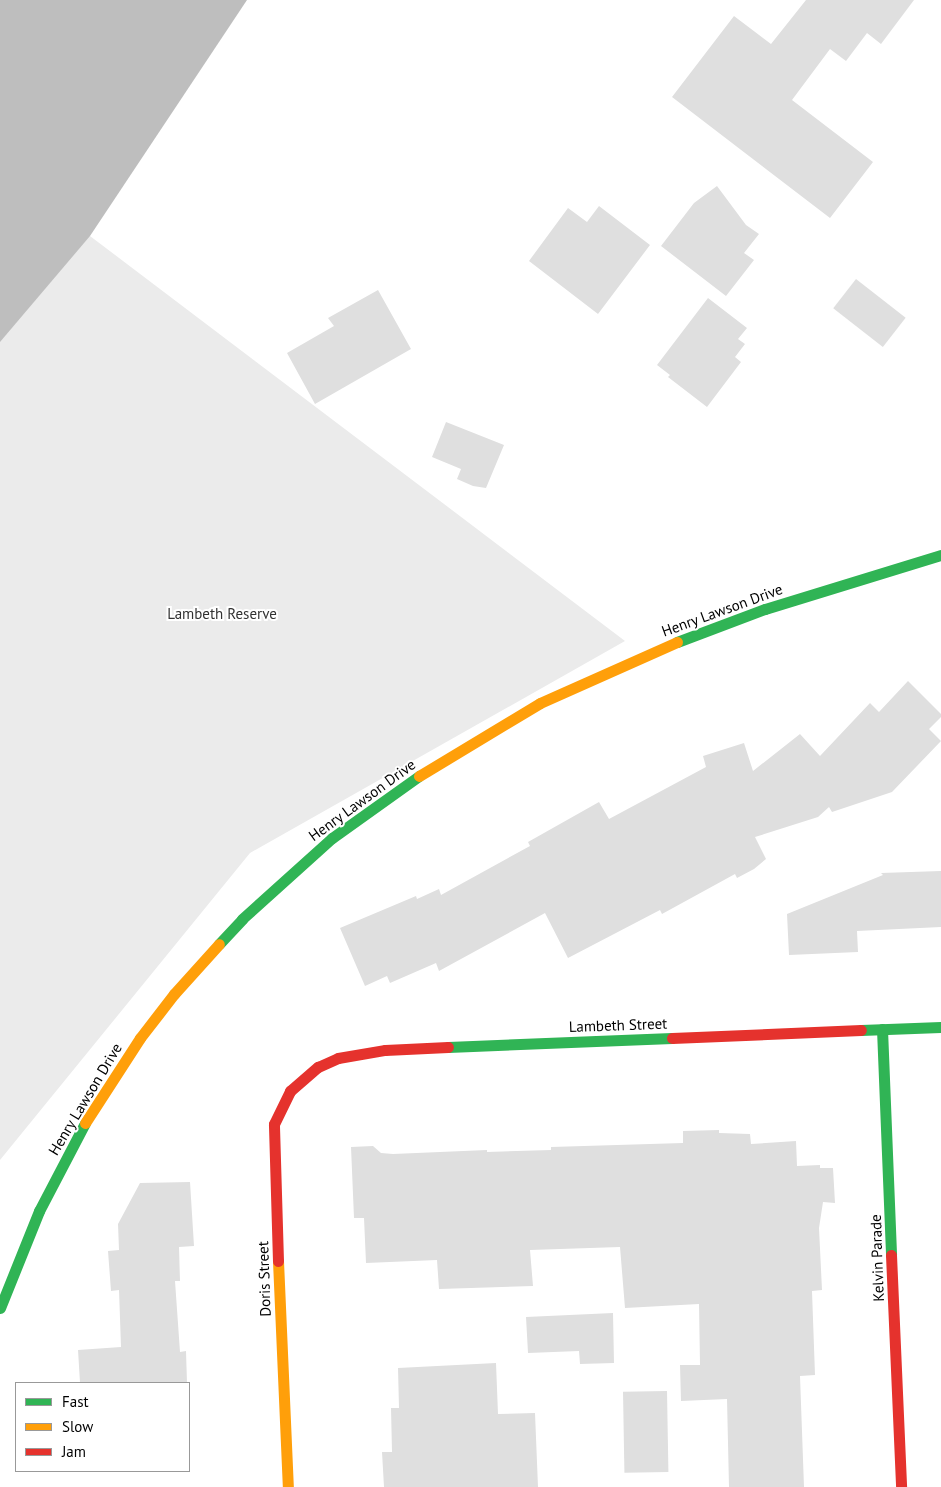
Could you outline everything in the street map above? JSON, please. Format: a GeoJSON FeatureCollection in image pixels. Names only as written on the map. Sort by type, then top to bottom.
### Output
{"type":"FeatureCollection","features":[{"type":"Feature","properties":{"kind":"street","name":"Henry Lawson Drive"},"geometry":{"type":"LineString","coordinates":[[0,1308],[39,1211],[62,1165],[86,1121],[140,1038],[174,994],[242,919],[332,838],[369,810],[448,757],[540,703],[590,679],[668,645],[765,609],[941,555]]}},
{"type":"Feature","properties":{"kind":"street","name":"Lambeth Street"},"geometry":{"type":"LineString","coordinates":[[302,1079],[338,1058],[385,1050],[941,1027]]}},
{"type":"Feature","properties":{"kind":"street","name":"Kelvin Parade"},"geometry":{"type":"LineString","coordinates":[[882,1029],[901,1487]]}},
{"type":"Feature","properties":{"kind":"street","name":"Doris Street"},"geometry":{"type":"LineString","coordinates":[[288,1487],[273,1144],[274,1124],[281,1106],[290,1091],[302,1079]]}},
{"type":"Feature","properties":{"kind":"green space","name":"Lambeth Reserve"},"geometry":{"type":"Polygon","coordinates":[[[90,236],[625,641],[250,853],[0,1160],[0,311],[70,240],[90,236]]]}},
{"type":"Feature","properties":{"kind":"shaded area"},"geometry":{"type":"Polygon","coordinates":[[[0,0],[247,0],[90,236],[0,342],[0,0]]]}},
{"type":"Feature","properties":{"kind":"building"},"geometry":{"type":"Polygon","coordinates":[[[806,0],[914,0],[881,44],[867,33],[846,61],[830,49],[792,100],[873,162],[830,218],[672,97],[734,16],[771,44],[806,0]]]}},
{"type":"Feature","properties":{"kind":"building"},"geometry":{"type":"Polygon","coordinates":[[[717,186],[746,225],[759,234],[744,253],[754,260],[726,296],[661,246],[694,203],[717,186]]]}},
{"type":"Feature","properties":{"kind":"building"},"geometry":{"type":"Polygon","coordinates":[[[599,206],[650,245],[598,314],[529,261],[568,208],[587,222],[599,206]]]}},
{"type":"Feature","properties":{"kind":"building"},"geometry":{"type":"Polygon","coordinates":[[[856,279],[906,318],[883,347],[833,308],[856,279]]]}},
{"type":"Feature","properties":{"kind":"building"},"geometry":{"type":"Polygon","coordinates":[[[378,290],[411,349],[315,404],[287,353],[334,326],[328,318],[378,290]]]}},
{"type":"Feature","properties":{"kind":"building"},"geometry":{"type":"Polygon","coordinates":[[[708,298],[747,328],[738,339],[745,344],[735,357],[741,362],[707,407],[668,377],[670,375],[657,365],[708,298]]]}},
{"type":"Feature","properties":{"kind":"building"},"geometry":{"type":"Polygon","coordinates":[[[446,422],[504,445],[486,488],[473,486],[457,479],[461,469],[432,457],[446,422]]]}},
{"type":"Feature","properties":{"kind":"building"},"geometry":{"type":"Polygon","coordinates":[[[908,681],[941,714],[941,717],[929,729],[941,741],[892,792],[832,812],[829,807],[818,817],[755,837],[766,859],[754,869],[737,878],[735,874],[662,914],[660,910],[568,958],[545,913],[439,971],[436,963],[390,983],[387,976],[365,986],[340,928],[416,896],[417,899],[439,889],[441,895],[530,846],[528,842],[599,802],[609,819],[706,767],[703,756],[744,743],[753,771],[800,734],[820,756],[870,703],[879,712],[908,681]]]}},
{"type":"Feature","properties":{"kind":"building"},"geometry":{"type":"Polygon","coordinates":[[[941,871],[941,927],[857,931],[858,952],[789,955],[787,914],[883,875],[881,873],[941,871]]]}},
{"type":"Feature","properties":{"kind":"building"},"geometry":{"type":"Polygon","coordinates":[[[719,1130],[719,1133],[750,1134],[751,1144],[796,1141],[797,1166],[820,1165],[820,1168],[833,1168],[835,1203],[823,1202],[819,1228],[822,1290],[812,1291],[815,1375],[800,1376],[804,1487],[729,1487],[727,1399],[681,1401],[680,1365],[700,1365],[699,1304],[625,1308],[620,1247],[530,1250],[533,1286],[439,1289],[437,1260],[366,1263],[364,1218],[354,1218],[351,1147],[373,1146],[381,1153],[393,1154],[487,1150],[487,1152],[551,1150],[551,1147],[683,1143],[683,1131],[719,1130]]]}},
{"type":"Feature","properties":{"kind":"building"},"geometry":{"type":"Polygon","coordinates":[[[190,1182],[194,1246],[179,1247],[180,1281],[175,1281],[180,1352],[186,1351],[187,1382],[80,1382],[78,1350],[121,1347],[119,1290],[111,1291],[108,1251],[119,1250],[118,1224],[140,1183],[190,1182]]]}},
{"type":"Feature","properties":{"kind":"building"},"geometry":{"type":"Polygon","coordinates":[[[613,1313],[614,1363],[580,1364],[579,1351],[528,1353],[526,1317],[613,1313]]]}},
{"type":"Feature","properties":{"kind":"building"},"geometry":{"type":"Polygon","coordinates":[[[496,1363],[498,1414],[535,1413],[538,1487],[384,1487],[382,1452],[392,1452],[391,1408],[399,1408],[398,1368],[496,1363]]]}},
{"type":"Feature","properties":{"kind":"building"},"geometry":{"type":"Polygon","coordinates":[[[667,1391],[668,1472],[624,1473],[623,1392],[667,1391]]]}},
{"type":"Feature","properties":{"kind":"traffic: fast"},"geometry":{"type":"LineString","coordinates":[[677,642],[765,609],[941,555]]}},
{"type":"Feature","properties":{"kind":"traffic: fast"},"geometry":{"type":"LineString","coordinates":[[219,944],[242,919],[332,838],[419,776]]}},
{"type":"Feature","properties":{"kind":"traffic: fast"},"geometry":{"type":"LineString","coordinates":[[861,1030],[941,1027]]}},
{"type":"Feature","properties":{"kind":"traffic: fast"},"geometry":{"type":"LineString","coordinates":[[882,1029],[891,1255]]}},
{"type":"Feature","properties":{"kind":"traffic: fast"},"geometry":{"type":"LineString","coordinates":[[448,1047],[672,1038]]}},
{"type":"Feature","properties":{"kind":"traffic: fast"},"geometry":{"type":"LineString","coordinates":[[0,1308],[39,1211],[85,1123]]}},
{"type":"Feature","properties":{"kind":"traffic: slow"},"geometry":{"type":"LineString","coordinates":[[419,776],[540,703],[677,642]]}},
{"type":"Feature","properties":{"kind":"traffic: slow"},"geometry":{"type":"LineString","coordinates":[[85,1123],[140,1038],[174,994],[219,944]]}},
{"type":"Feature","properties":{"kind":"traffic: slow"},"geometry":{"type":"LineString","coordinates":[[278,1261],[288,1487]]}},
{"type":"Feature","properties":{"kind":"traffic: jam"},"geometry":{"type":"LineString","coordinates":[[672,1038],[861,1030]]}},
{"type":"Feature","properties":{"kind":"traffic: jam"},"geometry":{"type":"LineString","coordinates":[[278,1261],[274,1124],[290,1091],[318,1067],[338,1058],[385,1050],[448,1047]]}},
{"type":"Feature","properties":{"kind":"traffic: jam"},"geometry":{"type":"LineString","coordinates":[[891,1255],[901,1487]]}}]}
